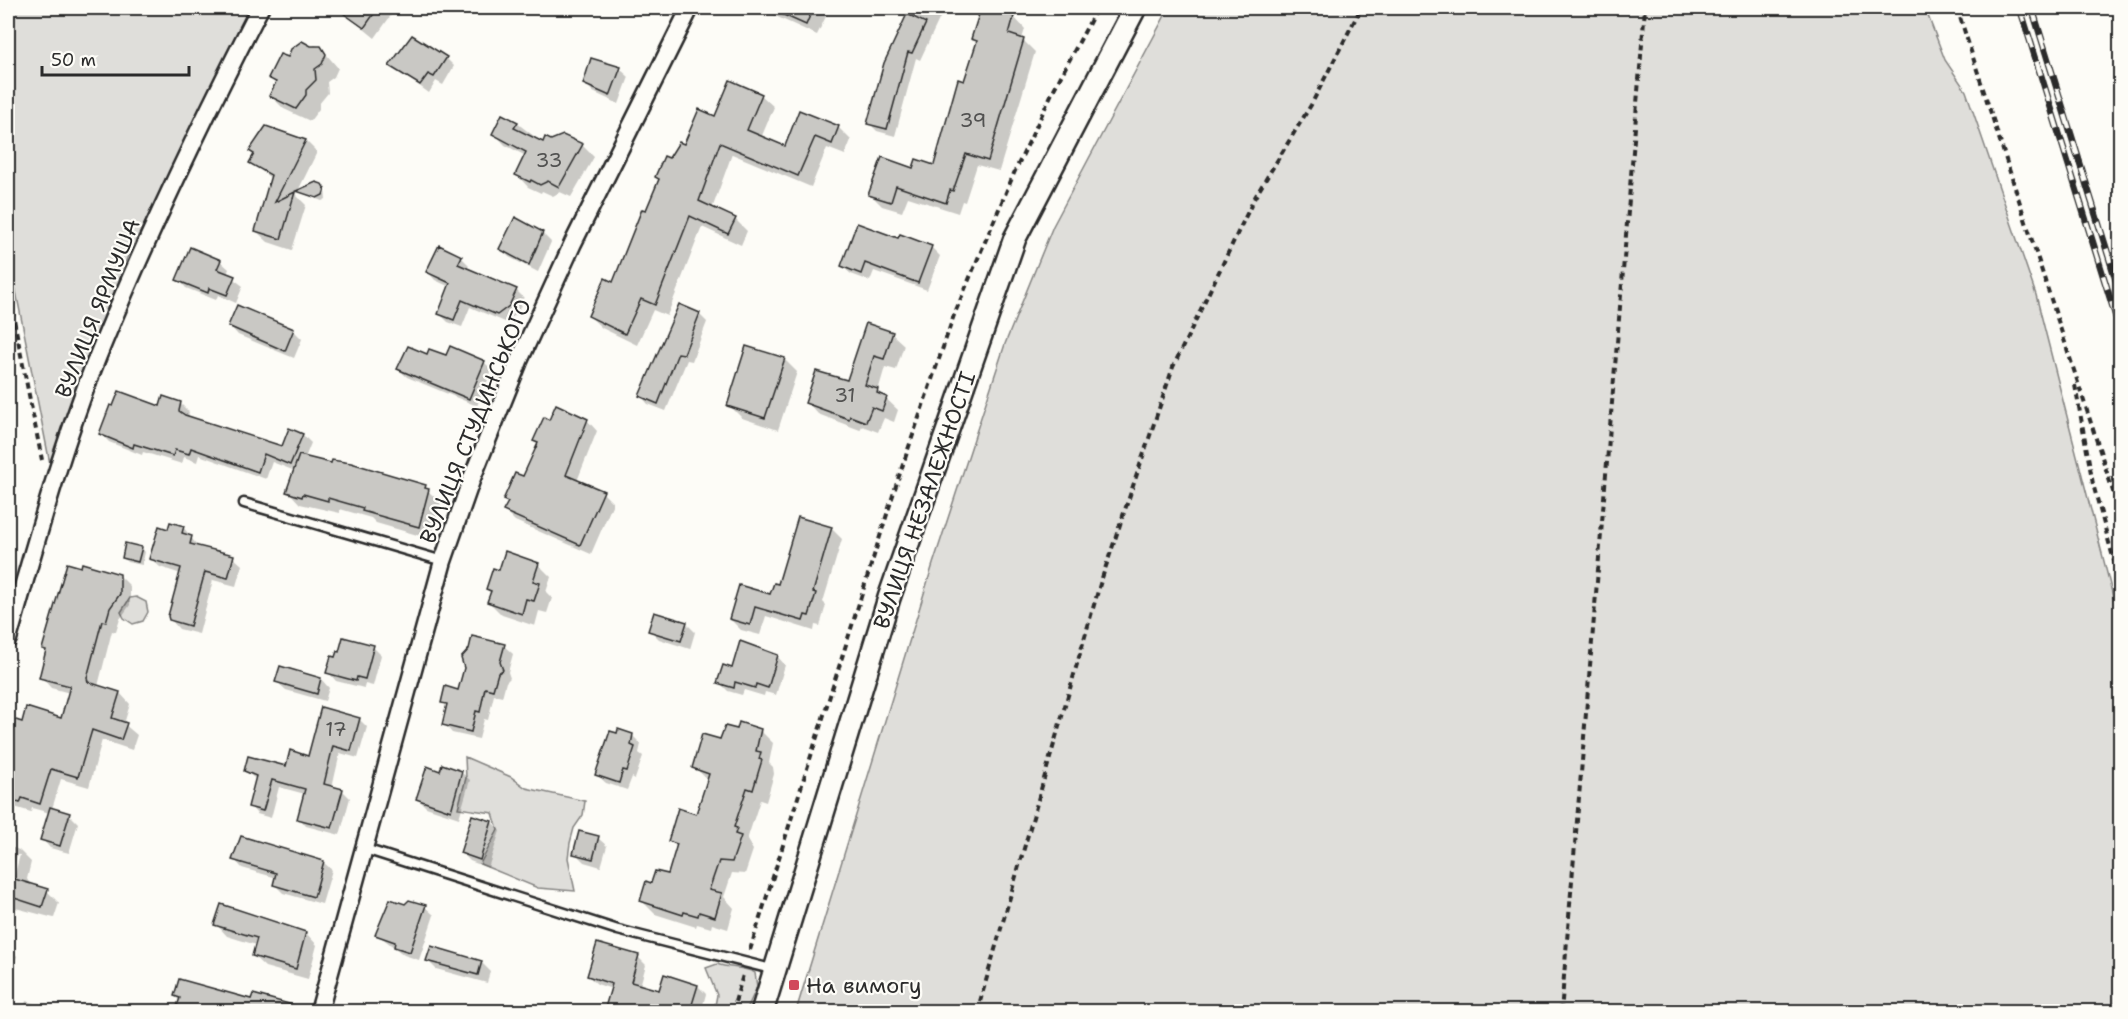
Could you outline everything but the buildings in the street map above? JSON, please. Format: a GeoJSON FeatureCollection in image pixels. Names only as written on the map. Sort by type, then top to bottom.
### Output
{"type":"FeatureCollection","features":[{"type":"Feature","properties":{"kind":"street","name":"ВУЛИЦЯ ЯРМУША"},"geometry":{"type":"LineString","coordinates":[[8,639],[50,496],[103,342],[203,117],[260,8]]}},
{"type":"Feature","properties":{"kind":"street","name":"ВУЛИЦЯ СТУДИНСЬКОГО"},"geometry":{"type":"LineString","coordinates":[[319,1011],[362,848],[443,561],[472,478],[519,361],[573,243],[690,8]]}},
{"type":"Feature","properties":{"kind":"street","name":"ВУЛИЦЯ НЕЗАЛЕЖНОСТІ"},"geometry":{"type":"LineString","coordinates":[[762,1011],[889,598],[1015,238],[1135,8]]}},
{"type":"Feature","properties":{"kind":"lane"},"geometry":{"type":"LineString","coordinates":[[244,503],[443,561]]}},
{"type":"Feature","properties":{"kind":"lane"},"geometry":{"type":"LineString","coordinates":[[362,848],[618,930],[775,970]]}},
{"type":"Feature","properties":{"kind":"path"},"geometry":{"type":"LineString","coordinates":[[977,1011],[1100,584],[1173,367],[1255,196],[1311,105],[1361,8]]}},
{"type":"Feature","properties":{"kind":"path"},"geometry":{"type":"LineString","coordinates":[[1561,1011],[1645,8]]}},
{"type":"Feature","properties":{"kind":"path"},"geometry":{"type":"LineString","coordinates":[[1957,8],[2121,513]]}},
{"type":"Feature","properties":{"kind":"path"},"geometry":{"type":"LineString","coordinates":[[8,290],[43,461]]}},
{"type":"Feature","properties":{"kind":"path"},"geometry":{"type":"LineString","coordinates":[[2073,370],[2093,484],[2121,583]]}},
{"type":"Feature","properties":{"kind":"shaded area"},"geometry":{"type":"Polygon","coordinates":[[[8,8],[254,8],[127,258],[59,467],[51,469],[8,251],[8,8]]]}},
{"type":"Feature","properties":{"kind":"shaded area"},"geometry":{"type":"Polygon","coordinates":[[[1169,8],[1925,8],[1945,60],[1966,91],[2036,295],[2120,624],[2120,1011],[796,1011],[933,564],[1005,344],[1053,226],[1169,8]]]}},
{"type":"Feature","properties":{"kind":"shaded area"},"geometry":{"type":"Polygon","coordinates":[[[136,597],[146,602],[148,612],[143,621],[133,624],[124,618],[121,612],[130,598],[136,597]]]}},
{"type":"Feature","properties":{"kind":"shaded area"},"geometry":{"type":"Polygon","coordinates":[[[465,757],[511,777],[526,788],[585,801],[583,815],[574,828],[568,858],[575,891],[538,888],[480,864],[498,830],[493,813],[458,808],[466,778],[465,757]]]}},
{"type":"Feature","properties":{"kind":"shaded area"},"geometry":{"type":"Polygon","coordinates":[[[717,964],[747,969],[755,973],[757,987],[746,1011],[714,1011],[717,995],[706,968],[717,964]]]}},
{"type":"Feature","properties":{"kind":"railway"},"geometry":{"type":"LineString","coordinates":[[2020,8],[2120,330]]}},
{"type":"Feature","properties":{"kind":"railway"},"geometry":{"type":"LineString","coordinates":[[2032,8],[2120,293]]}},
{"type":"Feature","properties":{"kind":"place","name":"На вимогу"},"geometry":{"type":"Point","coordinates":[794,985]}}]}
